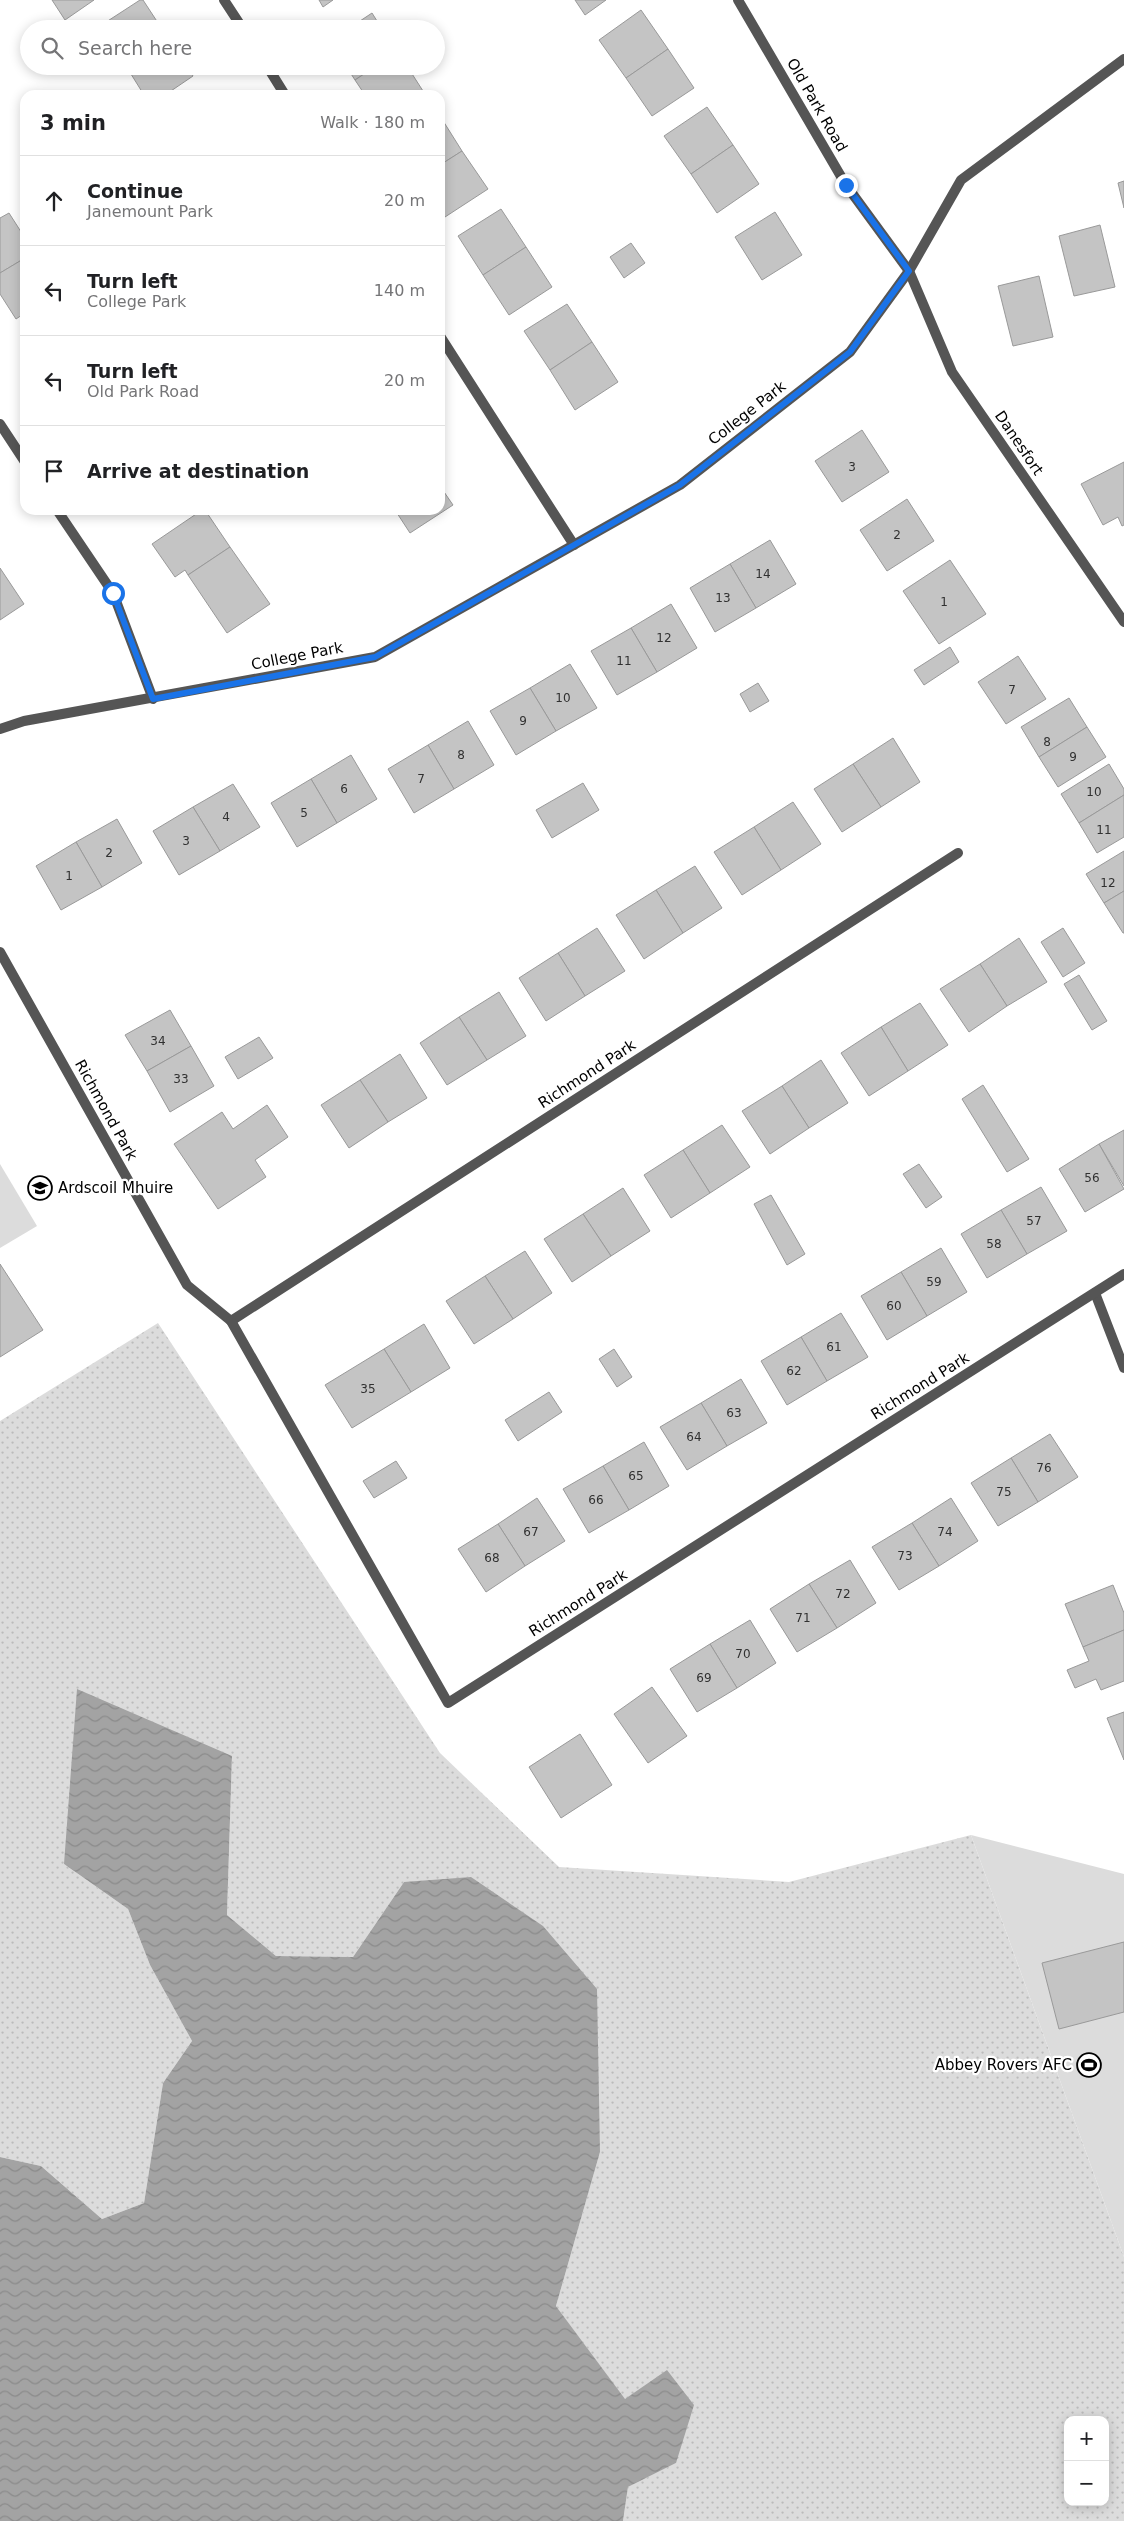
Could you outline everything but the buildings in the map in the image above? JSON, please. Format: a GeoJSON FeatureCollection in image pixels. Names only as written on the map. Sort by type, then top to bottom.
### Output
{"type":"FeatureCollection","features":[{"type":"Feature","properties":{"kind":"street"},"geometry":{"type":"LineString","coordinates":[[224,0],[237,20]]}},
{"type":"Feature","properties":{"kind":"street","name":"Old Park Road"},"geometry":{"type":"LineString","coordinates":[[738,0],[846,185],[909,271]]}},
{"type":"Feature","properties":{"kind":"street","name":"College Park"},"geometry":{"type":"LineString","coordinates":[[0,729],[24,721],[375,657],[680,485],[850,352],[909,271],[960,180],[1124,59]]}},
{"type":"Feature","properties":{"kind":"street"},"geometry":{"type":"LineString","coordinates":[[273,75],[282,90]]}},
{"type":"Feature","properties":{"kind":"street","name":"Danesfort"},"geometry":{"type":"LineString","coordinates":[[909,271],[952,372],[1124,622]]}},
{"type":"Feature","properties":{"kind":"street"},"geometry":{"type":"LineString","coordinates":[[445,344],[574,545]]}},
{"type":"Feature","properties":{"kind":"street"},"geometry":{"type":"LineString","coordinates":[[0,424],[20,454]]}},
{"type":"Feature","properties":{"kind":"street"},"geometry":{"type":"LineString","coordinates":[[60,515],[113,593],[153,699]]}},
{"type":"Feature","properties":{"kind":"street","name":"Richmond Park"},"geometry":{"type":"LineString","coordinates":[[231,1321],[958,853]]}},
{"type":"Feature","properties":{"kind":"street","name":"Richmond Park"},"geometry":{"type":"LineString","coordinates":[[0,952],[187,1285],[231,1321],[448,1703],[1124,1274]]}},
{"type":"Feature","properties":{"kind":"street"},"geometry":{"type":"LineString","coordinates":[[1095,1293],[1124,1368]]}},
{"type":"Feature","properties":{"kind":"shaded area"},"geometry":{"type":"Polygon","coordinates":[[[0,1164],[37,1226],[0,1248],[0,1164]]]}},
{"type":"Feature","properties":{"kind":"shaded area"},"geometry":{"type":"Polygon","coordinates":[[[158,1323],[440,1753],[559,1867],[789,1882],[971,1835],[1124,2257],[1124,2521],[623,2521],[628,2487],[676,2463],[625,2400],[556,2306],[600,2152],[404,1882],[353,1957],[276,1956],[227,1915],[232,1756],[64,1864],[128,1909],[150,1965],[192,2041],[163,2083],[144,2203],[102,2219],[41,2166],[0,2157],[0,1421],[158,1323]]]}},
{"type":"Feature","properties":{"kind":"shaded area","name":"Abbey Rovers AFC"},"geometry":{"type":"Polygon","coordinates":[[[971,1835],[1124,1874],[1124,2257],[971,1835]]]}},
{"type":"Feature","properties":{"kind":"water"},"geometry":{"type":"Polygon","coordinates":[[[77,1689],[232,1756],[227,1915],[276,1956],[353,1957],[404,1882],[471,1877],[543,1926],[597,1989],[600,2152],[556,2306],[625,2399],[667,2370],[694,2405],[676,2463],[628,2487],[623,2521],[0,2521],[0,2157],[41,2166],[102,2219],[144,2203],[163,2083],[192,2041],[150,1965],[128,1909],[64,1864],[77,1689]]]}},
{"type":"Feature","properties":{"kind":"place","name":"Ardscoil Mhuire"},"geometry":{"type":"Point","coordinates":[40,1188]}},
{"type":"Feature","properties":{"kind":"place","name":"Abbey Rovers AFC"},"geometry":{"type":"Point","coordinates":[1089,2065]}},
{"type":"Feature","properties":{"kind":"route"},"geometry":{"type":"LineString","coordinates":[[113,593],[153,699],[375,657],[680,485],[850,352],[909,271],[846,185]]}}]}
